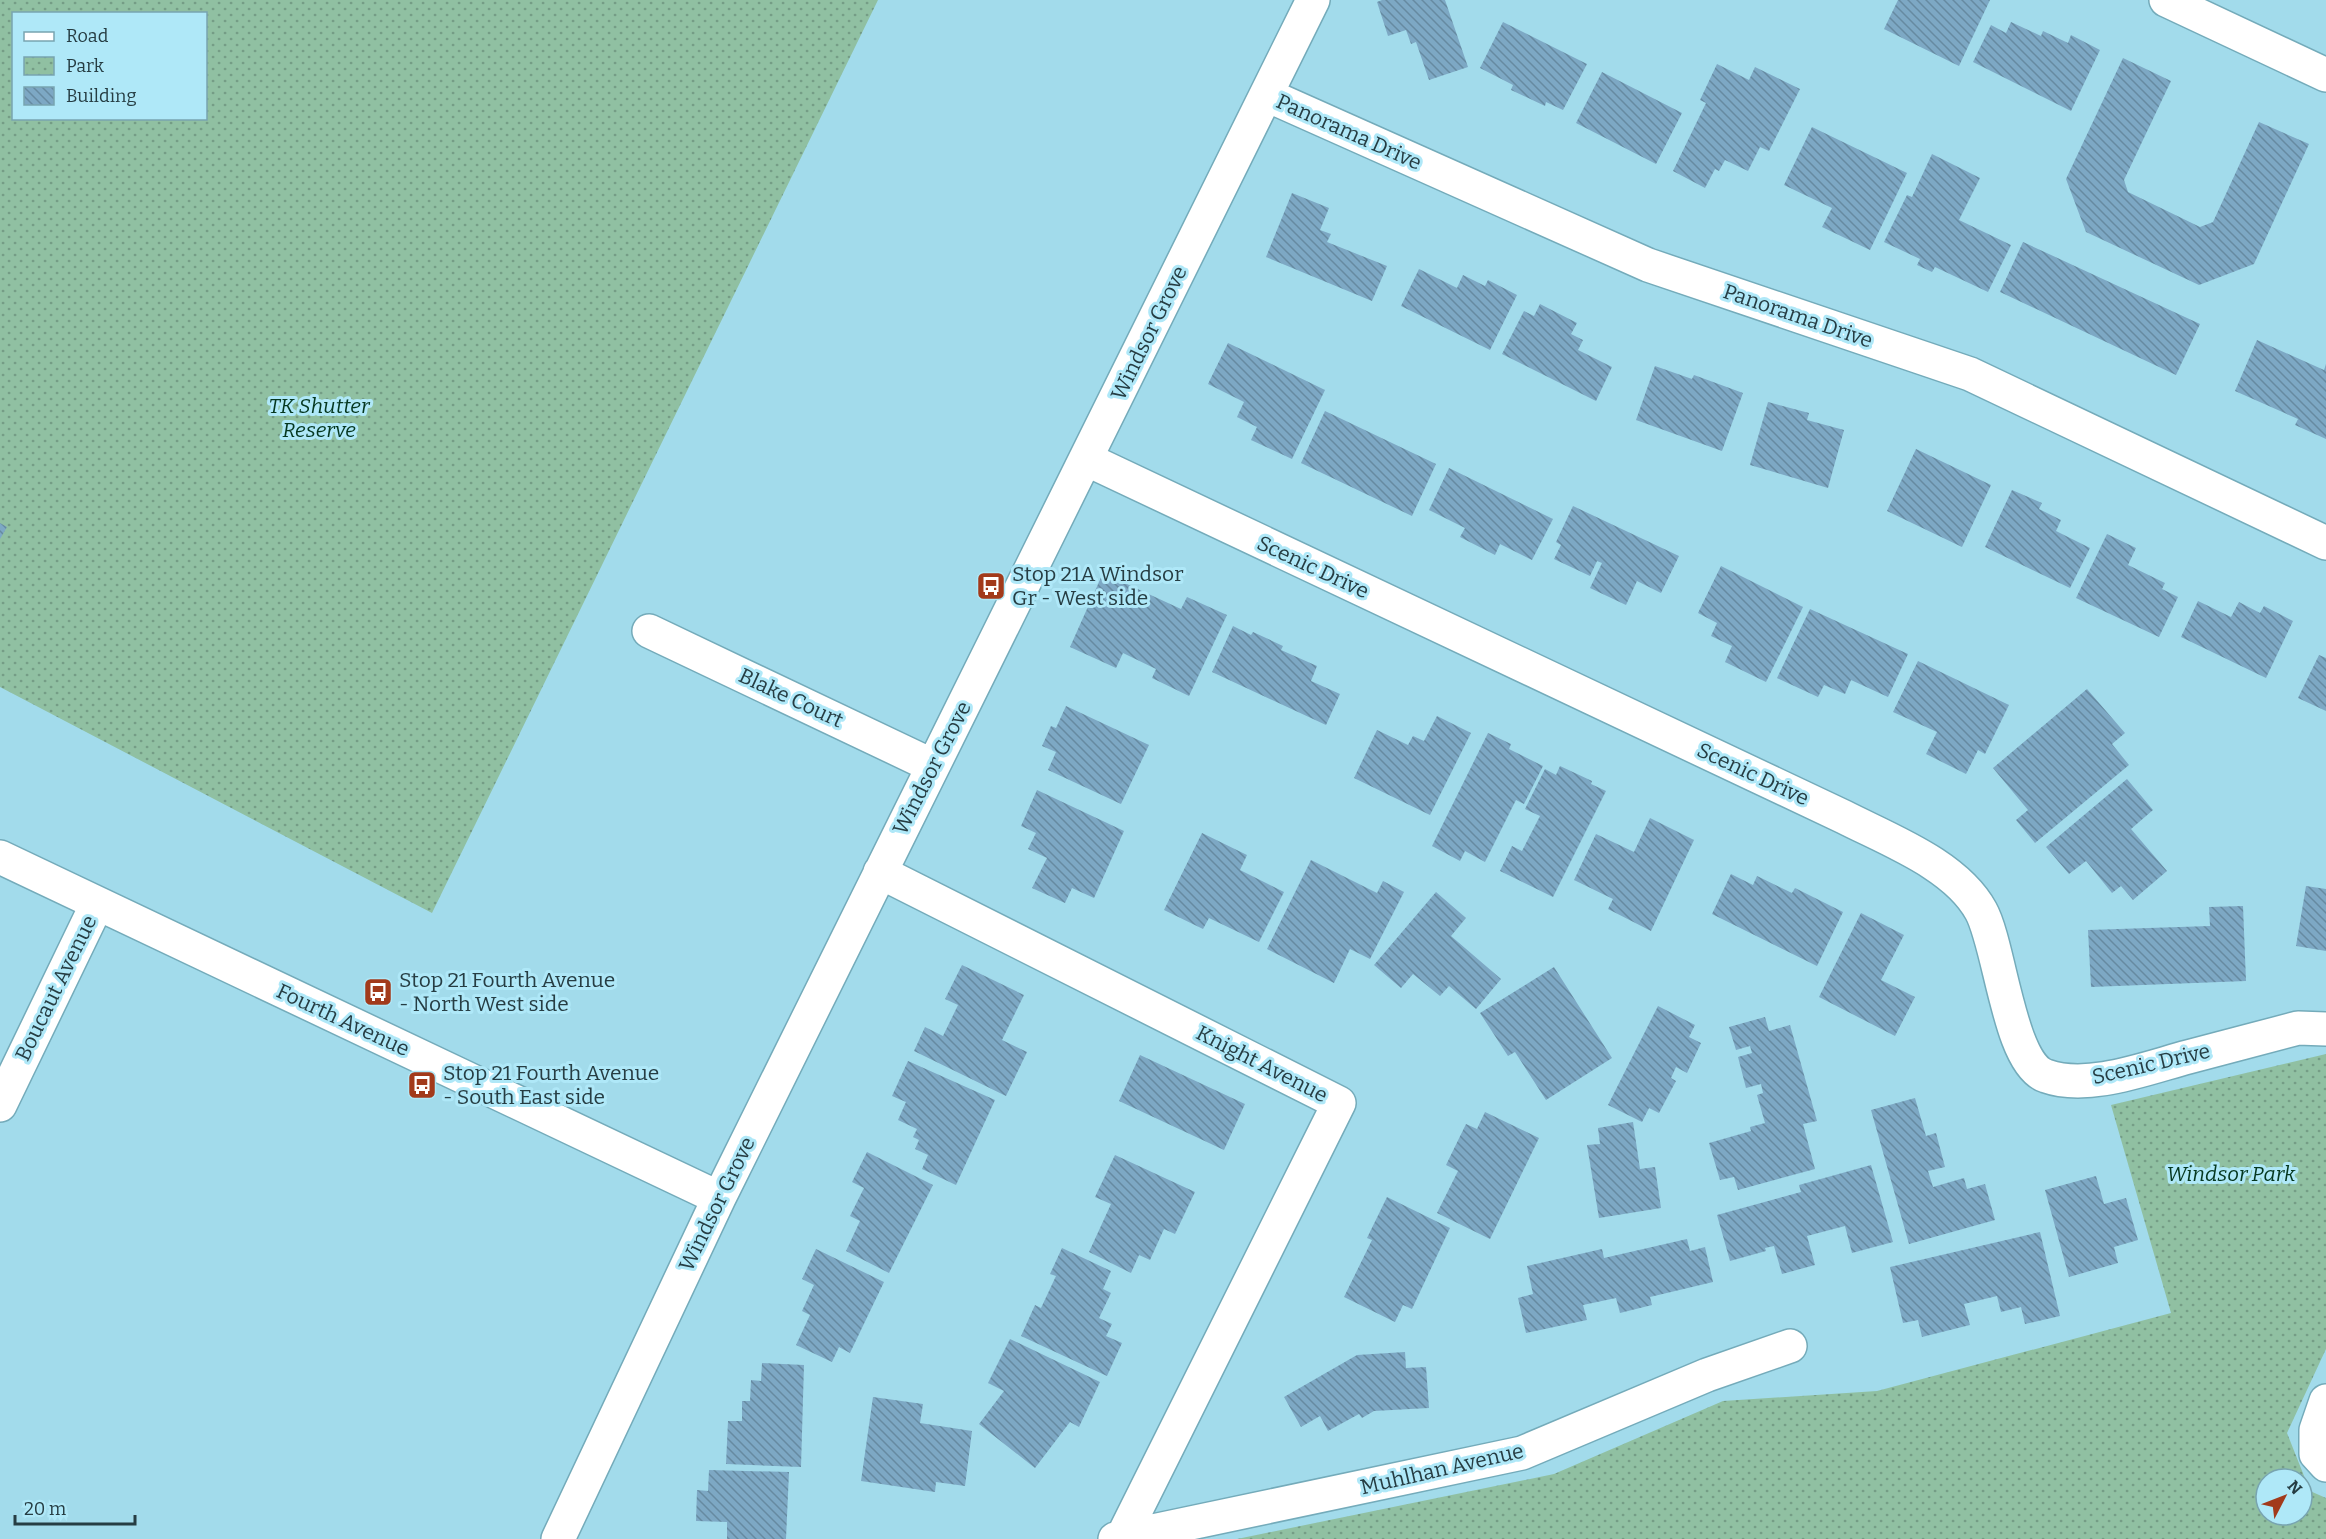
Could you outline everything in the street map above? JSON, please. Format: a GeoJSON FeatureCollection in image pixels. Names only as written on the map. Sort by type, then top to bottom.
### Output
{"type":"FeatureCollection","features":[{"type":"Feature","properties":{"kind":"street","name":"Windsor Grove"},"geometry":{"type":"LineString","coordinates":[[558,1539],[719,1198],[1313,0]]}},
{"type":"Feature","properties":{"kind":"street"},"geometry":{"type":"LineString","coordinates":[[2166,0],[2326,75]]}},
{"type":"Feature","properties":{"kind":"street","name":"Panorama Drive"},"geometry":{"type":"LineString","coordinates":[[1267,95],[1648,265],[1970,374],[2326,543]]}},
{"type":"Feature","properties":{"kind":"street","name":"Scenic Drive"},"geometry":{"type":"LineString","coordinates":[[1086,459],[1844,817],[1957,880],[1981,911],[2014,1028],[2028,1062],[2044,1076],[2069,1080],[2107,1078],[2298,1028],[2326,1029]]}},
{"type":"Feature","properties":{"kind":"street","name":"Blake Court"},"geometry":{"type":"LineString","coordinates":[[649,631],[933,766]]}},
{"type":"Feature","properties":{"kind":"street","name":"Fourth Avenue"},"geometry":{"type":"LineString","coordinates":[[0,857],[719,1198]]}},
{"type":"Feature","properties":{"kind":"street","name":"Knight Avenue"},"geometry":{"type":"LineString","coordinates":[[880,872],[1339,1103],[1119,1538]]}},
{"type":"Feature","properties":{"kind":"street","name":"Boucaut Avenue"},"geometry":{"type":"LineString","coordinates":[[0,1105],[97,904]]}},
{"type":"Feature","properties":{"kind":"street","name":"Muhlhan Avenue"},"geometry":{"type":"LineString","coordinates":[[1119,1538],[1522,1453],[1707,1375],[1790,1346]]}},
{"type":"Feature","properties":{"kind":"street"},"geometry":{"type":"LineString","coordinates":[[2321,1460],[2316,1430],[2326,1401]]}},
{"type":"Feature","properties":{"kind":"green space","name":"TK Shutter Reserve"},"geometry":{"type":"Polygon","coordinates":[[[0,0],[878,0],[432,913],[0,687],[0,0]]]}},
{"type":"Feature","properties":{"kind":"green space","name":"Windsor Park"},"geometry":{"type":"Polygon","coordinates":[[[2326,1054],[2326,1349],[2287,1433],[2300,1467],[2254,1467],[2254,1527],[2314,1527],[2314,1493],[2326,1498],[2326,1539],[1237,1539],[1554,1474],[1723,1401],[1877,1391],[2171,1313],[2111,1105],[2326,1054]]]}},
{"type":"Feature","properties":{"kind":"building"},"geometry":{"type":"Polygon","coordinates":[[[1382,0],[1445,0],[1468,67],[1429,80],[1416,42],[1411,44],[1406,30],[1388,36],[1377,2],[1382,0]]]}},
{"type":"Feature","properties":{"kind":"building"},"geometry":{"type":"Polygon","coordinates":[[[1898,0],[1990,0],[1959,66],[1884,29],[1898,0]]]}},
{"type":"Feature","properties":{"kind":"building"},"geometry":{"type":"Polygon","coordinates":[[[1503,22],[1587,64],[1563,110],[1546,102],[1545,106],[1511,90],[1513,85],[1480,68],[1503,22]]]}},
{"type":"Feature","properties":{"kind":"building"},"geometry":{"type":"Polygon","coordinates":[[[2011,22],[2041,36],[2043,31],[2068,43],[2071,35],[2100,50],[2071,111],[1973,62],[1991,25],[2006,33],[2011,22]]]}},
{"type":"Feature","properties":{"kind":"building"},"geometry":{"type":"Polygon","coordinates":[[[2123,58],[2171,81],[2124,180],[2128,192],[2200,227],[2213,222],[2259,122],[2309,144],[2254,264],[2199,285],[2086,232],[2066,179],[2123,58]]]}},
{"type":"Feature","properties":{"kind":"building"},"geometry":{"type":"Polygon","coordinates":[[[1717,64],[1749,80],[1755,67],[1800,89],[1769,151],[1760,147],[1748,171],[1725,160],[1719,171],[1715,169],[1705,188],[1673,171],[1706,103],[1700,100],[1717,64]]]}},
{"type":"Feature","properties":{"kind":"building"},"geometry":{"type":"Polygon","coordinates":[[[1602,72],[1682,113],[1656,164],[1576,123],[1602,72]]]}},
{"type":"Feature","properties":{"kind":"building"},"geometry":{"type":"Polygon","coordinates":[[[1812,127],[1907,173],[1870,250],[1822,227],[1832,208],[1784,185],[1812,127]]]}},
{"type":"Feature","properties":{"kind":"building"},"geometry":{"type":"Polygon","coordinates":[[[1932,154],[1980,178],[1959,220],[2011,245],[1988,292],[1935,267],[1932,272],[1917,265],[1920,259],[1884,242],[1907,195],[1912,197],[1932,154]]]}},
{"type":"Feature","properties":{"kind":"building"},"geometry":{"type":"Polygon","coordinates":[[[1292,193],[1329,208],[1320,230],[1331,234],[1327,242],[1387,266],[1372,301],[1266,257],[1292,193]]]}},
{"type":"Feature","properties":{"kind":"building"},"geometry":{"type":"Polygon","coordinates":[[[2023,242],[2200,324],[2176,375],[2000,292],[2023,242]]]}},
{"type":"Feature","properties":{"kind":"building"},"geometry":{"type":"Polygon","coordinates":[[[1419,269],[1457,288],[1463,275],[1485,286],[1488,280],[1517,295],[1490,350],[1401,306],[1419,269]]]}},
{"type":"Feature","properties":{"kind":"building"},"geometry":{"type":"Polygon","coordinates":[[[1540,304],[1577,323],[1571,334],[1583,340],[1578,350],[1612,367],[1596,401],[1502,354],[1524,311],[1534,316],[1540,304]]]}},
{"type":"Feature","properties":{"kind":"building"},"geometry":{"type":"Polygon","coordinates":[[[2257,340],[2324,370],[2326,364],[2326,439],[2295,425],[2298,419],[2235,391],[2257,340]]]}},
{"type":"Feature","properties":{"kind":"building"},"geometry":{"type":"Polygon","coordinates":[[[1228,343],[1325,390],[1292,459],[1251,440],[1257,427],[1237,417],[1244,402],[1208,384],[1228,343]]]}},
{"type":"Feature","properties":{"kind":"building"},"geometry":{"type":"Polygon","coordinates":[[[1655,366],[1692,379],[1694,375],[1743,393],[1722,451],[1636,420],[1655,366]]]}},
{"type":"Feature","properties":{"kind":"building"},"geometry":{"type":"Polygon","coordinates":[[[1768,402],[1809,413],[1807,420],[1844,430],[1828,488],[1750,465],[1768,402]]]}},
{"type":"Feature","properties":{"kind":"building"},"geometry":{"type":"Polygon","coordinates":[[[1325,411],[1436,464],[1412,516],[1301,463],[1325,411]]]}},
{"type":"Feature","properties":{"kind":"building"},"geometry":{"type":"Polygon","coordinates":[[[1916,449],[1991,485],[1962,547],[1887,511],[1916,449]]]}},
{"type":"Feature","properties":{"kind":"building"},"geometry":{"type":"Polygon","coordinates":[[[1449,468],[1553,519],[1532,560],[1500,544],[1495,555],[1460,537],[1465,528],[1429,510],[1449,468]]]}},
{"type":"Feature","properties":{"kind":"building"},"geometry":{"type":"Polygon","coordinates":[[[2012,490],[2042,503],[2039,509],[2061,520],[2056,531],[2090,548],[2070,588],[1985,547],[2012,490]]]}},
{"type":"Feature","properties":{"kind":"building"},"geometry":{"type":"Polygon","coordinates":[[[1573,506],[1679,556],[1661,593],[1637,581],[1626,605],[1590,588],[1602,563],[1597,561],[1590,576],[1554,559],[1561,545],[1556,542],[1573,506]]]}},
{"type":"Feature","properties":{"kind":"building"},"geometry":{"type":"Polygon","coordinates":[[[0,523],[7,527],[0,539],[0,523]]]}},
{"type":"Feature","properties":{"kind":"building"},"geometry":{"type":"Polygon","coordinates":[[[2107,534],[2136,548],[2128,565],[2165,583],[2162,589],[2178,597],[2159,637],[2076,598],[2107,534]]]}},
{"type":"Feature","properties":{"kind":"building"},"geometry":{"type":"Polygon","coordinates":[[[1721,566],[1803,607],[1766,682],[1725,662],[1732,646],[1711,636],[1717,623],[1698,613],[1721,566]]]}},
{"type":"Feature","properties":{"kind":"building"},"geometry":{"type":"Polygon","coordinates":[[[1103,573],[1181,609],[1187,597],[1227,615],[1189,696],[1152,678],[1156,669],[1123,653],[1116,668],[1070,647],[1103,573]]]}},
{"type":"Feature","properties":{"kind":"building"},"geometry":{"type":"Polygon","coordinates":[[[2198,601],[2231,617],[2239,602],[2260,613],[2264,606],[2293,621],[2266,678],[2181,637],[2198,601]]]}},
{"type":"Feature","properties":{"kind":"building"},"geometry":{"type":"Polygon","coordinates":[[[1810,609],[1908,654],[1888,697],[1851,680],[1845,694],[1824,685],[1818,697],[1777,678],[1810,609]]]}},
{"type":"Feature","properties":{"kind":"building"},"geometry":{"type":"Polygon","coordinates":[[[1233,626],[1251,635],[1253,632],[1283,646],[1281,650],[1317,666],[1311,681],[1340,694],[1326,725],[1212,672],[1233,626]]]}},
{"type":"Feature","properties":{"kind":"building"},"geometry":{"type":"Polygon","coordinates":[[[2319,655],[2326,658],[2326,711],[2298,698],[2319,655]]]}},
{"type":"Feature","properties":{"kind":"building"},"geometry":{"type":"Polygon","coordinates":[[[1918,661],[2009,705],[1985,754],[1978,750],[1966,774],[1926,754],[1937,732],[1893,712],[1918,661]]]}},
{"type":"Feature","properties":{"kind":"building"},"geometry":{"type":"Polygon","coordinates":[[[2087,689],[2125,733],[2112,744],[2129,765],[2035,843],[2016,820],[2028,810],[1993,768],[2087,689]]]}},
{"type":"Feature","properties":{"kind":"building"},"geometry":{"type":"Polygon","coordinates":[[[1066,706],[1149,745],[1121,804],[1048,770],[1056,752],[1042,746],[1051,726],[1056,728],[1066,706]]]}},
{"type":"Feature","properties":{"kind":"building"},"geometry":{"type":"Polygon","coordinates":[[[1437,716],[1471,733],[1430,815],[1354,778],[1377,730],[1408,745],[1413,736],[1424,741],[1437,716]]]}},
{"type":"Feature","properties":{"kind":"building"},"geometry":{"type":"Polygon","coordinates":[[[1488,733],[1511,744],[1509,749],[1543,766],[1524,804],[1516,800],[1485,862],[1465,851],[1460,861],[1432,846],[1488,733]]]}},
{"type":"Feature","properties":{"kind":"building"},"geometry":{"type":"Polygon","coordinates":[[[1560,766],[1592,781],[1591,784],[1606,791],[1553,897],[1500,871],[1512,846],[1522,851],[1540,816],[1525,809],[1545,769],[1556,775],[1560,766]]]}},
{"type":"Feature","properties":{"kind":"building"},"geometry":{"type":"Polygon","coordinates":[[[2127,779],[2153,810],[2131,829],[2167,871],[2133,900],[2121,886],[2112,893],[2086,861],[2069,874],[2046,847],[2127,779]]]}},
{"type":"Feature","properties":{"kind":"building"},"geometry":{"type":"Polygon","coordinates":[[[1037,790],[1124,831],[1094,898],[1072,888],[1065,903],[1032,888],[1047,858],[1028,849],[1036,833],[1021,826],[1037,790]]]}},
{"type":"Feature","properties":{"kind":"building"},"geometry":{"type":"Polygon","coordinates":[[[1650,818],[1694,840],[1651,931],[1608,909],[1613,899],[1574,880],[1596,834],[1634,852],[1650,818]]]}},
{"type":"Feature","properties":{"kind":"building"},"geometry":{"type":"Polygon","coordinates":[[[1202,833],[1247,855],[1240,870],[1284,892],[1259,942],[1209,918],[1203,929],[1164,910],[1202,833]]]}},
{"type":"Feature","properties":{"kind":"building"},"geometry":{"type":"Polygon","coordinates":[[[1311,860],[1377,893],[1383,881],[1404,892],[1370,959],[1350,949],[1334,983],[1267,949],[1311,860]]]}},
{"type":"Feature","properties":{"kind":"building"},"geometry":{"type":"Polygon","coordinates":[[[1731,874],[1753,885],[1757,876],[1792,893],[1795,888],[1843,912],[1817,966],[1712,914],[1731,874]]]}},
{"type":"Feature","properties":{"kind":"building"},"geometry":{"type":"Polygon","coordinates":[[[2306,886],[2326,889],[2326,951],[2296,946],[2306,886]]]}},
{"type":"Feature","properties":{"kind":"building"},"geometry":{"type":"Polygon","coordinates":[[[1436,892],[1466,918],[1451,936],[1501,979],[1476,1009],[1449,986],[1440,996],[1413,974],[1401,988],[1374,965],[1436,892]]]}},
{"type":"Feature","properties":{"kind":"building"},"geometry":{"type":"Polygon","coordinates":[[[2243,906],[2246,981],[2091,987],[2088,930],[2210,926],[2209,907],[2243,906]]]}},
{"type":"Feature","properties":{"kind":"building"},"geometry":{"type":"Polygon","coordinates":[[[1861,913],[1904,935],[1881,980],[1915,997],[1895,1036],[1819,997],[1861,913]]]}},
{"type":"Feature","properties":{"kind":"building"},"geometry":{"type":"Polygon","coordinates":[[[962,965],[1024,995],[1002,1040],[1027,1052],[1006,1096],[914,1051],[925,1027],[943,1036],[958,1005],[945,999],[962,965]]]}},
{"type":"Feature","properties":{"kind":"building"},"geometry":{"type":"Polygon","coordinates":[[[1554,967],[1612,1058],[1546,1100],[1515,1052],[1508,1056],[1480,1013],[1554,967]]]}},
{"type":"Feature","properties":{"kind":"building"},"geometry":{"type":"Polygon","coordinates":[[[1658,1006],[1695,1025],[1689,1037],[1701,1043],[1687,1073],[1676,1067],[1671,1078],[1676,1081],[1659,1113],[1649,1108],[1642,1122],[1608,1105],[1658,1006]]]}},
{"type":"Feature","properties":{"kind":"building"},"geometry":{"type":"Polygon","coordinates":[[[1765,1017],[1769,1031],[1790,1025],[1817,1121],[1803,1124],[1815,1169],[1738,1190],[1734,1177],[1720,1180],[1709,1143],[1751,1131],[1750,1127],[1765,1123],[1757,1095],[1763,1093],[1761,1084],[1746,1088],[1738,1057],[1752,1053],[1750,1046],[1736,1050],[1729,1027],[1765,1017]]]}},
{"type":"Feature","properties":{"kind":"building"},"geometry":{"type":"Polygon","coordinates":[[[1140,1055],[1245,1104],[1224,1150],[1119,1101],[1140,1055]]]}},
{"type":"Feature","properties":{"kind":"building"},"geometry":{"type":"Polygon","coordinates":[[[908,1061],[995,1100],[956,1185],[922,1169],[928,1155],[915,1149],[919,1140],[913,1137],[917,1129],[898,1120],[906,1102],[892,1096],[908,1061]]]}},
{"type":"Feature","properties":{"kind":"building"},"geometry":{"type":"Polygon","coordinates":[[[1915,1098],[1926,1136],[1936,1133],[1945,1167],[1928,1171],[1933,1187],[1964,1178],[1967,1189],[1985,1184],[1995,1220],[1909,1244],[1871,1110],[1915,1098]]]}},
{"type":"Feature","properties":{"kind":"building"},"geometry":{"type":"Polygon","coordinates":[[[1485,1112],[1539,1138],[1490,1239],[1437,1213],[1458,1171],[1446,1165],[1466,1124],[1477,1129],[1485,1112]]]}},
{"type":"Feature","properties":{"kind":"building"},"geometry":{"type":"Polygon","coordinates":[[[1633,1122],[1640,1169],[1655,1167],[1661,1208],[1599,1218],[1587,1145],[1600,1144],[1598,1128],[1633,1122]]]}},
{"type":"Feature","properties":{"kind":"building"},"geometry":{"type":"Polygon","coordinates":[[[867,1152],[933,1185],[889,1273],[846,1251],[860,1221],[850,1216],[864,1188],[852,1182],[867,1152]]]}},
{"type":"Feature","properties":{"kind":"building"},"geometry":{"type":"Polygon","coordinates":[[[1115,1155],[1195,1192],[1175,1234],[1164,1229],[1150,1260],[1139,1255],[1131,1273],[1089,1252],[1111,1204],[1095,1197],[1115,1155]]]}},
{"type":"Feature","properties":{"kind":"building"},"geometry":{"type":"Polygon","coordinates":[[[1871,1165],[1893,1242],[1852,1253],[1845,1226],[1807,1236],[1815,1265],[1782,1274],[1774,1246],[1765,1248],[1766,1251],[1730,1261],[1717,1215],[1801,1192],[1799,1185],[1871,1165]]]}},
{"type":"Feature","properties":{"kind":"building"},"geometry":{"type":"Polygon","coordinates":[[[2096,1176],[2104,1204],[2126,1198],[2138,1240],[2114,1247],[2118,1263],[2069,1277],[2045,1190],[2096,1176]]]}},
{"type":"Feature","properties":{"kind":"building"},"geometry":{"type":"Polygon","coordinates":[[[1387,1197],[1450,1228],[1412,1309],[1403,1305],[1395,1322],[1344,1297],[1372,1240],[1367,1238],[1387,1197]]]}},
{"type":"Feature","properties":{"kind":"building"},"geometry":{"type":"Polygon","coordinates":[[[2040,1232],[2060,1316],[2025,1324],[2021,1307],[2001,1312],[1997,1296],[1964,1304],[1970,1325],[1922,1337],[1918,1320],[1903,1323],[1890,1267],[2040,1232]]]}},
{"type":"Feature","properties":{"kind":"building"},"geometry":{"type":"Polygon","coordinates":[[[1687,1239],[1690,1251],[1705,1247],[1713,1282],[1650,1297],[1652,1305],[1620,1313],[1616,1298],[1583,1305],[1587,1320],[1526,1333],[1518,1298],[1533,1294],[1527,1266],[1602,1249],[1604,1258],[1687,1239]]]}},
{"type":"Feature","properties":{"kind":"building"},"geometry":{"type":"Polygon","coordinates":[[[1062,1248],[1111,1271],[1103,1289],[1111,1293],[1099,1318],[1112,1324],[1106,1336],[1122,1343],[1107,1376],[1021,1336],[1035,1305],[1041,1308],[1056,1276],[1050,1274],[1062,1248]]]}},
{"type":"Feature","properties":{"kind":"building"},"geometry":{"type":"Polygon","coordinates":[[[816,1249],[884,1282],[850,1353],[839,1347],[832,1362],[796,1345],[810,1315],[802,1311],[814,1285],[802,1279],[816,1249]]]}},
{"type":"Feature","properties":{"kind":"building"},"geometry":{"type":"Polygon","coordinates":[[[1010,1339],[1100,1382],[1079,1427],[1070,1422],[1035,1468],[979,1424],[1004,1391],[988,1383],[1010,1339]]]}},
{"type":"Feature","properties":{"kind":"building"},"geometry":{"type":"Polygon","coordinates":[[[1405,1352],[1406,1368],[1426,1367],[1429,1408],[1374,1411],[1362,1418],[1359,1414],[1328,1431],[1320,1416],[1301,1427],[1284,1397],[1357,1355],[1405,1352]]]}},
{"type":"Feature","properties":{"kind":"building"},"geometry":{"type":"Polygon","coordinates":[[[762,1363],[804,1365],[801,1467],[726,1464],[728,1421],[742,1421],[742,1401],[750,1401],[751,1380],[761,1381],[762,1363]]]}},
{"type":"Feature","properties":{"kind":"building"},"geometry":{"type":"Polygon","coordinates":[[[873,1397],[923,1404],[920,1423],[972,1431],[965,1486],[936,1482],[935,1492],[861,1481],[873,1397]]]}},
{"type":"Feature","properties":{"kind":"building"},"geometry":{"type":"Polygon","coordinates":[[[709,1470],[789,1472],[786,1539],[727,1539],[727,1522],[696,1521],[697,1490],[708,1491],[709,1470]]]}},
{"type":"Feature","properties":{"kind":"place","name":"Stop 21A Windsor Gr - West side"},"geometry":{"type":"Point","coordinates":[991,586]}},
{"type":"Feature","properties":{"kind":"place","name":"Stop 21 Fourth Avenue - North West side"},"geometry":{"type":"Point","coordinates":[378,992]}},
{"type":"Feature","properties":{"kind":"place","name":"Stop 21 Fourth Avenue - South East side"},"geometry":{"type":"Point","coordinates":[422,1085]}}]}
